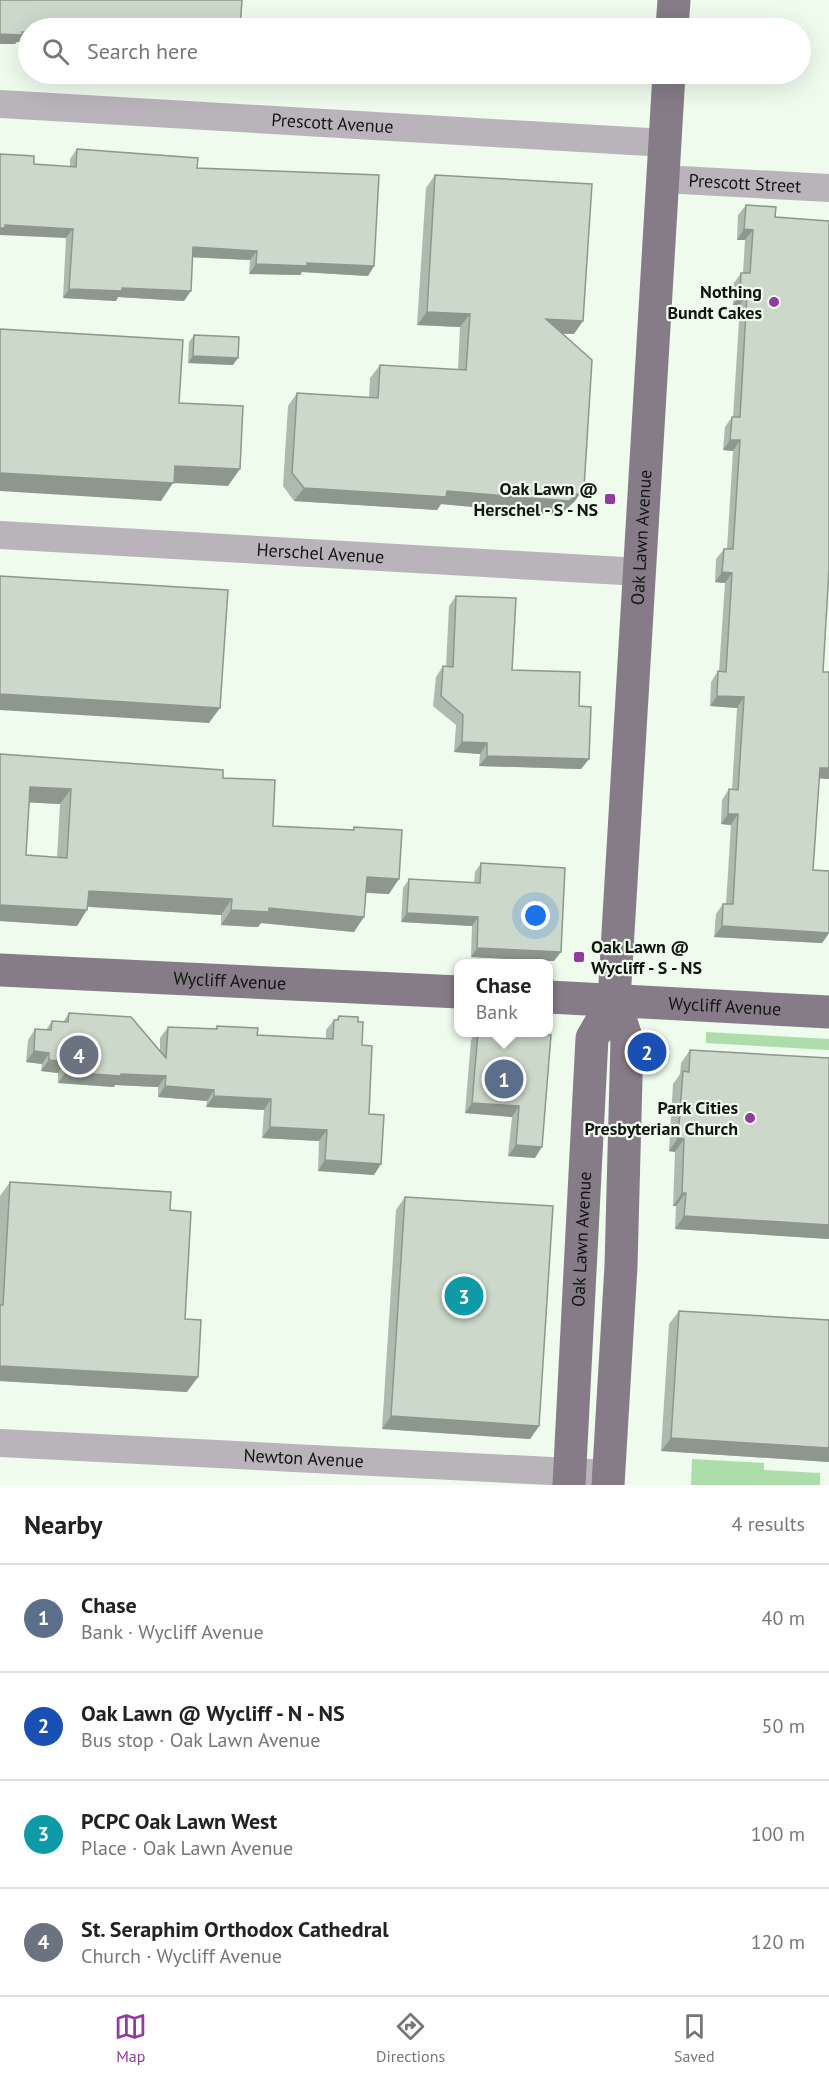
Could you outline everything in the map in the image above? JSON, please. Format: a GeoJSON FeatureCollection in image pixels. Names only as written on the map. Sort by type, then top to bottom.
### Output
{"type":"FeatureCollection","features":[{"type":"Feature","properties":{"kind":"main road"},"geometry":{"type":"LineString","coordinates":[[673,18],[674,0]]}},
{"type":"Feature","properties":{"kind":"main road","name":"Oak Lawn Avenue"},"geometry":{"type":"LineString","coordinates":[[608,1480],[621,1266],[627,1040],[614,1000],[668,84]]}},
{"type":"Feature","properties":{"kind":"main road","name":"Wycliff Avenue"},"geometry":{"type":"LineString","coordinates":[[0,970],[454,992]]}},
{"type":"Feature","properties":{"kind":"main road","name":"Wycliff Avenue"},"geometry":{"type":"LineString","coordinates":[[553,997],[829,1012]]}},
{"type":"Feature","properties":{"kind":"main road","name":"Oak Lawn Avenue"},"geometry":{"type":"LineString","coordinates":[[570,1479],[592,1038],[614,1000]]}},
{"type":"Feature","properties":{"kind":"street","name":"Prescott Avenue"},"geometry":{"type":"LineString","coordinates":[[0,104],[665,142]]}},
{"type":"Feature","properties":{"kind":"street","name":"Prescott Street"},"geometry":{"type":"LineString","coordinates":[[663,179],[829,188]]}},
{"type":"Feature","properties":{"kind":"street","name":"Herschel Avenue"},"geometry":{"type":"LineString","coordinates":[[0,535],[639,572]]}},
{"type":"Feature","properties":{"kind":"street","name":"Newton Avenue"},"geometry":{"type":"LineString","coordinates":[[0,1443],[608,1480]]}},
{"type":"Feature","properties":{"kind":"green space"},"geometry":{"type":"Polygon","coordinates":[[[706,1032],[829,1039],[829,1050],[706,1043],[706,1032]]]}},
{"type":"Feature","properties":{"kind":"green space"},"geometry":{"type":"Polygon","coordinates":[[[692,1459],[764,1463],[764,1470],[820,1473],[820,1485],[691,1485],[692,1459]]]}},
{"type":"Feature","properties":{"kind":"building"},"geometry":{"type":"Polygon","coordinates":[[[0,0],[242,0],[241,18],[18,18],[18,35],[0,34],[0,0]]]}},
{"type":"Feature","properties":{"kind":"building"},"geometry":{"type":"Polygon","coordinates":[[[77,149],[198,158],[197,168],[379,175],[374,266],[307,263],[307,266],[256,264],[257,251],[193,247],[191,291],[122,288],[122,291],[69,289],[73,229],[5,225],[5,228],[0,228],[0,154],[34,156],[34,164],[76,167],[77,149]]]}},
{"type":"Feature","properties":{"kind":"building"},"geometry":{"type":"Polygon","coordinates":[[[435,175],[592,184],[583,321],[546,319],[592,360],[584,488],[569,501],[447,491],[446,497],[304,488],[292,473],[297,393],[378,398],[380,365],[466,370],[470,314],[427,312],[435,175]]]}},
{"type":"Feature","properties":{"kind":"building"},"geometry":{"type":"Polygon","coordinates":[[[746,205],[776,207],[775,217],[829,221],[829,570],[823,672],[829,672],[829,768],[820,768],[813,870],[829,871],[829,933],[722,926],[723,904],[733,904],[738,814],[728,814],[729,789],[738,790],[744,697],[717,696],[718,671],[726,672],[732,573],[722,572],[724,549],[733,549],[740,440],[730,440],[732,417],[740,417],[747,294],[740,294],[741,273],[750,273],[753,230],[744,229],[746,205]]]}},
{"type":"Feature","properties":{"kind":"building"},"geometry":{"type":"Polygon","coordinates":[[[0,329],[183,340],[179,403],[243,406],[240,469],[175,466],[174,483],[0,473],[0,329]]]}},
{"type":"Feature","properties":{"kind":"building"},"geometry":{"type":"Polygon","coordinates":[[[194,335],[239,337],[238,358],[193,356],[194,335]]]}},
{"type":"Feature","properties":{"kind":"building"},"geometry":{"type":"Polygon","coordinates":[[[0,576],[228,590],[220,708],[0,694],[0,576]]]}},
{"type":"Feature","properties":{"kind":"building"},"geometry":{"type":"Polygon","coordinates":[[[456,596],[516,598],[512,670],[580,672],[579,706],[591,707],[589,759],[487,756],[487,743],[462,742],[463,715],[441,696],[443,666],[453,667],[456,596]]]}},
{"type":"Feature","properties":{"kind":"building"},"geometry":{"type":"Polygon","coordinates":[[[0,754],[223,770],[223,778],[275,780],[273,826],[402,830],[399,879],[367,877],[364,917],[269,908],[269,912],[231,910],[232,899],[89,891],[87,910],[0,905],[0,754]],[[30,787],[26,855],[67,858],[71,789],[30,787]]]}},
{"type":"Feature","properties":{"kind":"building"},"geometry":{"type":"Polygon","coordinates":[[[481,863],[565,868],[561,952],[477,948],[478,917],[407,913],[409,879],[480,883],[481,863]]]}},
{"type":"Feature","properties":{"kind":"building"},"geometry":{"type":"Polygon","coordinates":[[[69,1013],[131,1017],[166,1058],[168,1027],[258,1028],[257,1035],[333,1039],[334,1020],[338,1020],[339,1016],[358,1017],[358,1022],[363,1022],[362,1045],[372,1046],[369,1114],[384,1115],[381,1164],[325,1160],[327,1130],[270,1127],[271,1099],[214,1096],[214,1090],[165,1086],[166,1076],[66,1072],[66,1062],[49,1060],[49,1053],[34,1051],[35,1029],[51,1030],[52,1021],[68,1022],[69,1013]]]}},
{"type":"Feature","properties":{"kind":"building"},"geometry":{"type":"Polygon","coordinates":[[[478,1037],[551,1037],[542,1147],[516,1145],[519,1106],[472,1103],[478,1037]]]}},
{"type":"Feature","properties":{"kind":"building","name":"Park Cities Presbyterian Church"},"geometry":{"type":"Polygon","coordinates":[[[690,1050],[829,1058],[829,1225],[684,1216],[686,1193],[682,1193],[684,1139],[678,1138],[683,1071],[689,1072],[690,1050]]]}},
{"type":"Feature","properties":{"kind":"building"},"geometry":{"type":"Polygon","coordinates":[[[10,1182],[171,1192],[170,1210],[191,1212],[185,1319],[201,1320],[198,1377],[0,1366],[0,1305],[3,1305],[10,1182]]]}},
{"type":"Feature","properties":{"kind":"building"},"geometry":{"type":"Polygon","coordinates":[[[405,1197],[553,1206],[539,1426],[391,1416],[405,1197]]]}},
{"type":"Feature","properties":{"kind":"building"},"geometry":{"type":"Polygon","coordinates":[[[679,1311],[829,1320],[829,1448],[671,1438],[679,1311]]]}},
{"type":"Feature","properties":{"kind":"place","name":"Nothing Bundt Cakes"},"geometry":{"type":"Point","coordinates":[774,302]}},
{"type":"Feature","properties":{"kind":"place","name":"Oak Lawn @ Herschel - S - NS"},"geometry":{"type":"Point","coordinates":[610,499]}},
{"type":"Feature","properties":{"kind":"place","name":"Oak Lawn @ Wycliff - S - NS"},"geometry":{"type":"Point","coordinates":[579,957]}},
{"type":"Feature","properties":{"kind":"place","name":"Oak Lawn @ Wycliff - N - NS"},"geometry":{"type":"Point","coordinates":[647,1052]}},
{"type":"Feature","properties":{"kind":"place","name":"St. Seraphim Orthodox Cathedral"},"geometry":{"type":"Point","coordinates":[79,1055]}},
{"type":"Feature","properties":{"kind":"place","name":"Chase"},"geometry":{"type":"Point","coordinates":[504,1079]}},
{"type":"Feature","properties":{"kind":"place","name":"Park Cities Presbyterian Church"},"geometry":{"type":"Point","coordinates":[750,1118]}},
{"type":"Feature","properties":{"kind":"place","name":"PCPC Oak Lawn West"},"geometry":{"type":"Point","coordinates":[464,1296]}}]}
